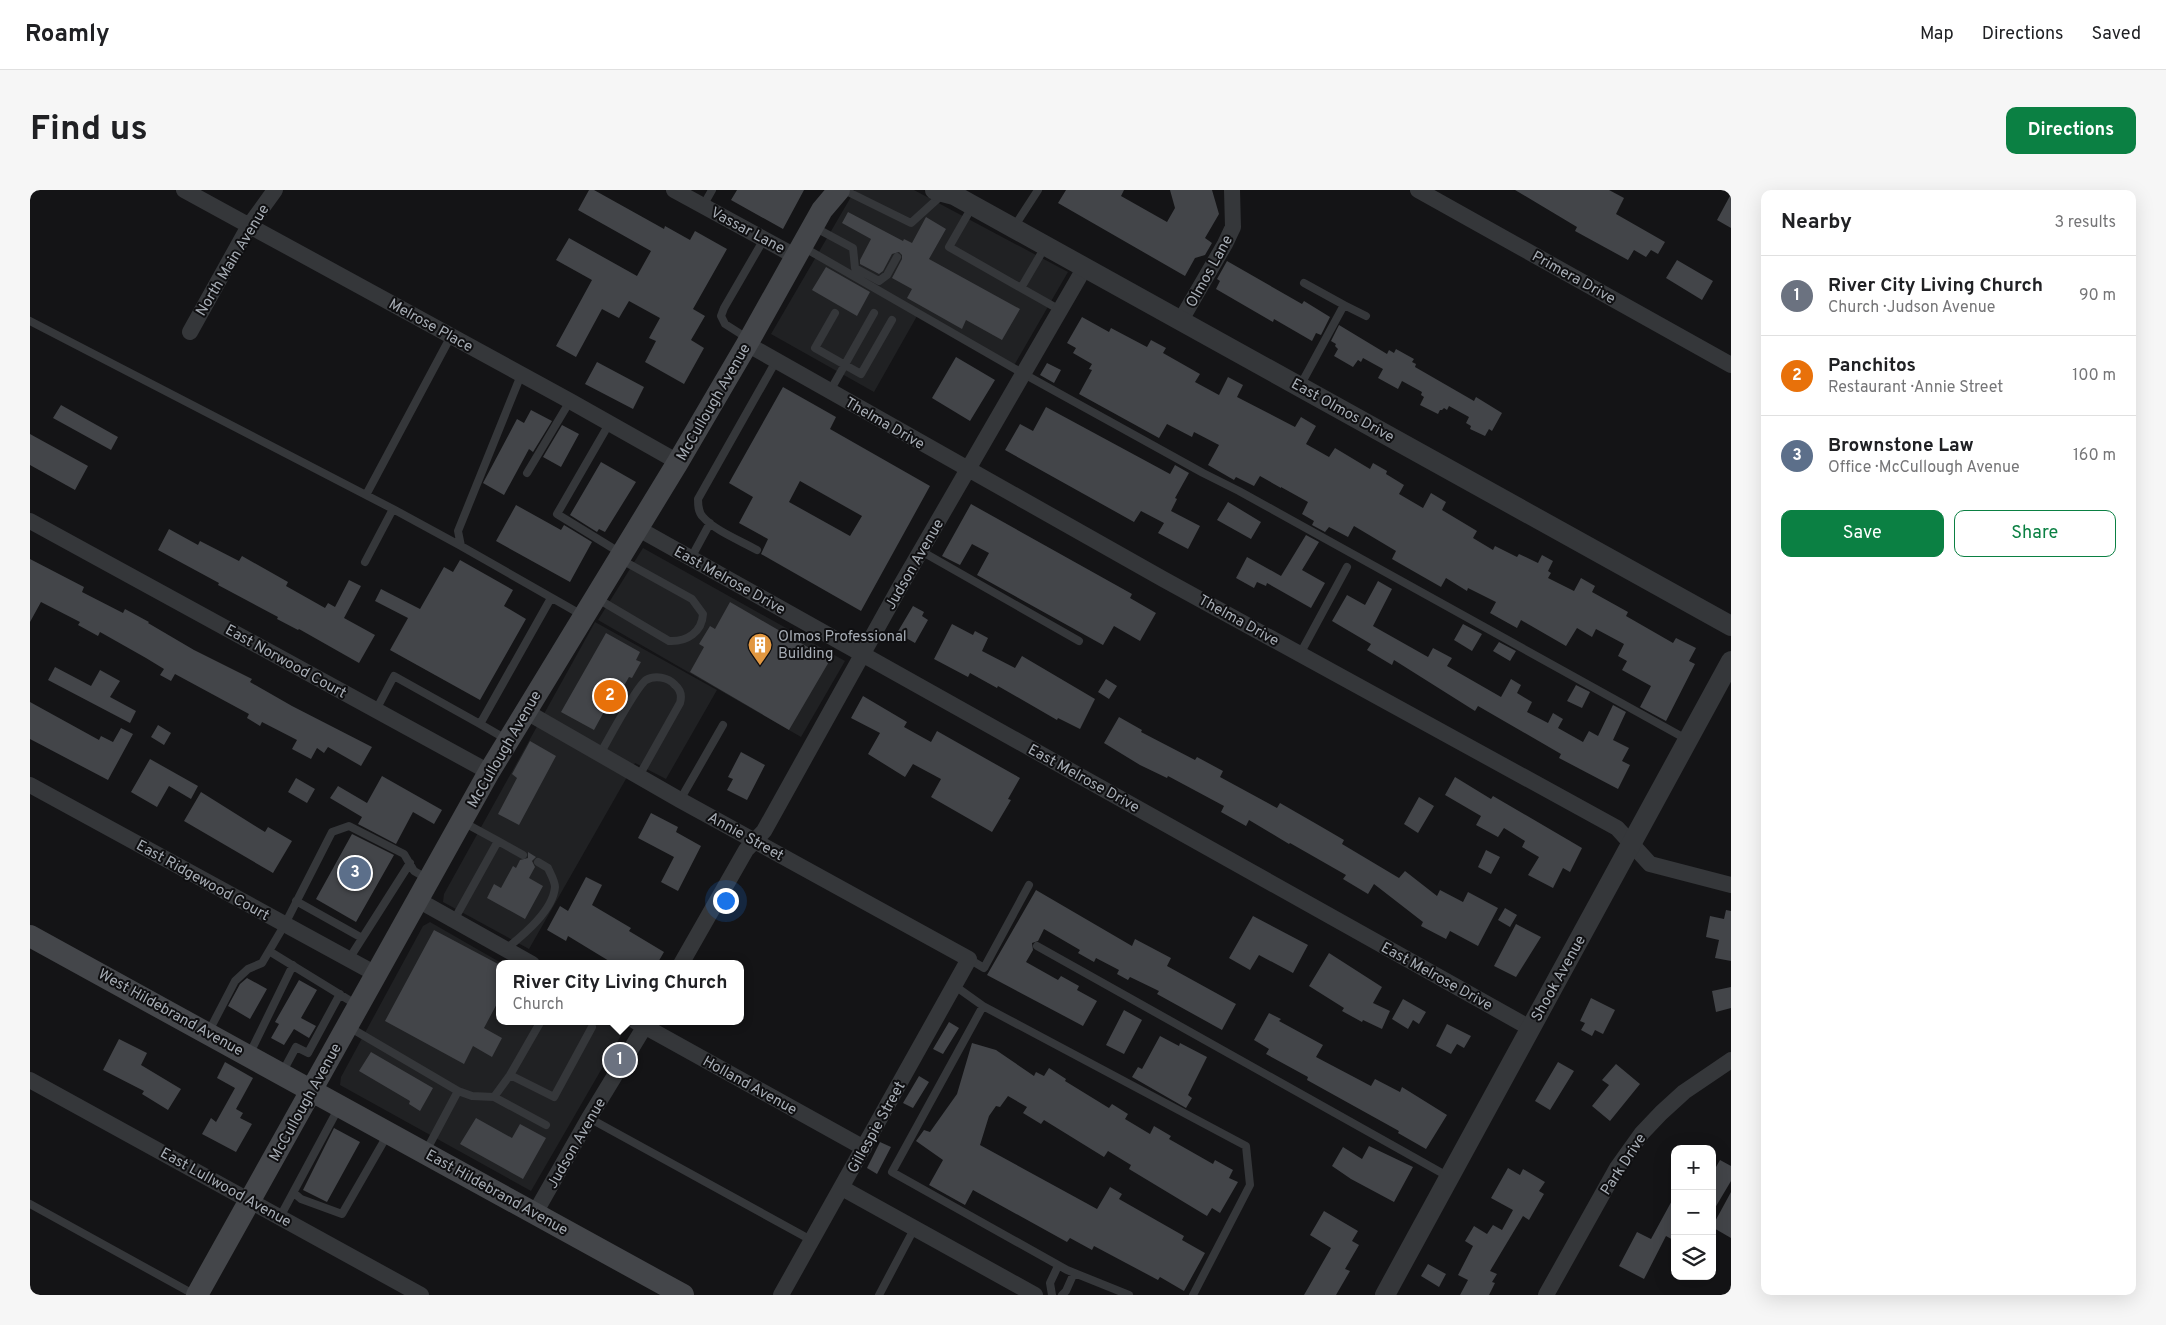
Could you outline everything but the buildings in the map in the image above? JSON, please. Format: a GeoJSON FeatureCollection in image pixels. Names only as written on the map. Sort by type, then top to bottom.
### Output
{"type":"FeatureCollection","features":[{"type":"Feature","properties":{"kind":"main road","name":"McCullough Avenue"},"geometry":{"type":"LineString","coordinates":[[196,1295],[489,772],[678,462],[748,342],[821,209],[839,190]]}},
{"type":"Feature","properties":{"kind":"main road","name":"West Hildebrand Avenue"},"geometry":{"type":"LineString","coordinates":[[30,936],[312,1089]]}},
{"type":"Feature","properties":{"kind":"main road","name":"East Hildebrand Avenue"},"geometry":{"type":"LineString","coordinates":[[312,1089],[683,1295]]}},
{"type":"Feature","properties":{"kind":"street","name":"Melrose Place"},"geometry":{"type":"LineString","coordinates":[[184,190],[678,462]]}},
{"type":"Feature","properties":{"kind":"street","name":"North Main Avenue"},"geometry":{"type":"LineString","coordinates":[[190,332],[249,226],[274,190]]}},
{"type":"Feature","properties":{"kind":"street","name":"Vassar Lane"},"geometry":{"type":"LineString","coordinates":[[674,190],[764,239],[798,251]]}},
{"type":"Feature","properties":{"kind":"street","name":"Olmos Lane"},"geometry":{"type":"LineString","coordinates":[[1181,320],[1233,227],[1232,190]]}},
{"type":"Feature","properties":{"kind":"street","name":"Primera Drive"},"geometry":{"type":"LineString","coordinates":[[1418,190],[1731,365]]}},
{"type":"Feature","properties":{"kind":"street","name":"East Olmos Drive"},"geometry":{"type":"LineString","coordinates":[[946,192],[1046,245],[1731,626]]}},
{"type":"Feature","properties":{"kind":"street","name":"Judson Avenue"},"geometry":{"type":"LineString","coordinates":[[683,960],[746,850],[764,831],[1085,267]]}},
{"type":"Feature","properties":{"kind":"street","name":"Thelma Drive"},"geometry":{"type":"LineString","coordinates":[[748,342],[776,361],[969,470],[1617,828],[1650,864],[1731,885]]}},
{"type":"Feature","properties":{"kind":"street","name":"East Norwood Court"},"geometry":{"type":"LineString","coordinates":[[30,521],[489,772]]}},
{"type":"Feature","properties":{"kind":"street","name":"East Melrose Drive"},"geometry":{"type":"LineString","coordinates":[[637,528],[1530,1028]]}},
{"type":"Feature","properties":{"kind":"street","name":"Shook Avenue"},"geometry":{"type":"LineString","coordinates":[[1385,1295],[1731,661]]}},
{"type":"Feature","properties":{"kind":"street","name":"Annie Street"},"geometry":{"type":"LineString","coordinates":[[525,711],[680,800],[969,959]]}},
{"type":"Feature","properties":{"kind":"street","name":"East Ridgewood Court"},"geometry":{"type":"LineString","coordinates":[[30,785],[376,974]]}},
{"type":"Feature","properties":{"kind":"street"},"geometry":{"type":"LineString","coordinates":[[418,900],[525,960]]}},
{"type":"Feature","properties":{"kind":"street","name":"Gillespie Street"},"geometry":{"type":"LineString","coordinates":[[781,1295],[969,959]]}},
{"type":"Feature","properties":{"kind":"street","name":"Judson Avenue"},"geometry":{"type":"LineString","coordinates":[[536,1214],[642,1025]]}},
{"type":"Feature","properties":{"kind":"street","name":"Holland Avenue"},"geometry":{"type":"LineString","coordinates":[[647,1025],[864,1148]]}},
{"type":"Feature","properties":{"kind":"street","name":"Park Drive"},"geometry":{"type":"LineString","coordinates":[[1546,1295],[1618,1168],[1642,1133],[1684,1092],[1731,1060]]}},
{"type":"Feature","properties":{"kind":"street","name":"East Lullwood Avenue"},"geometry":{"type":"LineString","coordinates":[[30,1080],[421,1295]]}},
{"type":"Feature","properties":{"kind":"street"},"geometry":{"type":"LineString","coordinates":[[842,1188],[1035,1295]]}},
{"type":"Feature","properties":{"kind":"lane"},"geometry":{"type":"LineString","coordinates":[[703,206],[712,190]]}},
{"type":"Feature","properties":{"kind":"lane"},"geometry":{"type":"LineString","coordinates":[[844,190],[911,223],[946,192]]}},
{"type":"Feature","properties":{"kind":"lane"},"geometry":{"type":"LineString","coordinates":[[1014,228],[1038,190]]}},
{"type":"Feature","properties":{"kind":"lane"},"geometry":{"type":"LineString","coordinates":[[973,205],[949,247],[1060,310]]}},
{"type":"Feature","properties":{"kind":"lane"},"geometry":{"type":"LineString","coordinates":[[821,209],[852,248],[855,268],[874,282],[1024,374],[1203,473],[1239,490],[1688,740]]}},
{"type":"Feature","properties":{"kind":"lane"},"geometry":{"type":"LineString","coordinates":[[748,342],[725,324],[721,316],[764,239]]}},
{"type":"Feature","properties":{"kind":"lane"},"geometry":{"type":"LineString","coordinates":[[1021,288],[1046,245]]}},
{"type":"Feature","properties":{"kind":"lane"},"geometry":{"type":"LineString","coordinates":[[798,251],[874,282],[887,275],[897,257]]}},
{"type":"Feature","properties":{"kind":"lane"},"geometry":{"type":"LineString","coordinates":[[1304,283],[1366,316]]}},
{"type":"Feature","properties":{"kind":"lane"},"geometry":{"type":"LineString","coordinates":[[1300,386],[1344,305]]}},
{"type":"Feature","properties":{"kind":"lane"},"geometry":{"type":"LineString","coordinates":[[835,313],[815,348],[861,374],[892,320]]}},
{"type":"Feature","properties":{"kind":"lane"},"geometry":{"type":"LineString","coordinates":[[830,391],[874,313]]}},
{"type":"Feature","properties":{"kind":"lane"},"geometry":{"type":"LineString","coordinates":[[30,321],[393,509],[551,598],[588,607],[669,641],[678,642],[690,637],[702,622],[703,614],[692,599],[557,514],[609,424]]}},
{"type":"Feature","properties":{"kind":"lane"},"geometry":{"type":"LineString","coordinates":[[366,495],[451,336]]}},
{"type":"Feature","properties":{"kind":"lane"},"geometry":{"type":"LineString","coordinates":[[757,550],[710,523],[702,516],[698,508],[698,498],[776,361]]}},
{"type":"Feature","properties":{"kind":"lane"},"geometry":{"type":"LineString","coordinates":[[461,546],[458,531],[521,375]]}},
{"type":"Feature","properties":{"kind":"lane"},"geometry":{"type":"LineString","coordinates":[[527,473],[570,401]]}},
{"type":"Feature","properties":{"kind":"lane"},"geometry":{"type":"LineString","coordinates":[[365,562],[393,509]]}},
{"type":"Feature","properties":{"kind":"lane"},"geometry":{"type":"LineString","coordinates":[[691,558],[710,523]]}},
{"type":"Feature","properties":{"kind":"lane"},"geometry":{"type":"LineString","coordinates":[[922,551],[1079,641]]}},
{"type":"Feature","properties":{"kind":"lane"},"geometry":{"type":"LineString","coordinates":[[1300,654],[1346,568]]}},
{"type":"Feature","properties":{"kind":"lane"},"geometry":{"type":"LineString","coordinates":[[480,724],[551,598]]}},
{"type":"Feature","properties":{"kind":"lane"},"geometry":{"type":"LineString","coordinates":[[376,710],[394,676],[508,740]]}},
{"type":"Feature","properties":{"kind":"lane"},"geometry":{"type":"LineString","coordinates":[[600,754],[641,685],[654,678],[668,679],[679,690],[682,696],[680,703],[639,776]]}},
{"type":"Feature","properties":{"kind":"lane"},"geometry":{"type":"LineString","coordinates":[[680,800],[723,725]]}},
{"type":"Feature","properties":{"kind":"lane"},"geometry":{"type":"LineString","coordinates":[[462,822],[523,855]]}},
{"type":"Feature","properties":{"kind":"lane"},"geometry":{"type":"LineString","coordinates":[[208,1033],[235,981],[248,969],[262,963],[332,832],[349,826],[404,854],[414,871],[429,880]]}},
{"type":"Feature","properties":{"kind":"lane"},"geometry":{"type":"LineString","coordinates":[[454,920],[498,841]]}},
{"type":"Feature","properties":{"kind":"lane"},"geometry":{"type":"LineString","coordinates":[[506,949],[532,927],[549,904],[555,886],[548,868],[538,862]]}},
{"type":"Feature","properties":{"kind":"lane"},"geometry":{"type":"LineString","coordinates":[[349,959],[410,863]]}},
{"type":"Feature","properties":{"kind":"lane"},"geometry":{"type":"LineString","coordinates":[[969,959],[984,968],[1030,885]]}},
{"type":"Feature","properties":{"kind":"lane"},"geometry":{"type":"LineString","coordinates":[[296,901],[362,938]]}},
{"type":"Feature","properties":{"kind":"lane"},"geometry":{"type":"LineString","coordinates":[[1037,946],[1449,1177]]}},
{"type":"Feature","properties":{"kind":"lane"},"geometry":{"type":"LineString","coordinates":[[269,951],[359,1006]]}},
{"type":"Feature","properties":{"kind":"lane"},"geometry":{"type":"LineString","coordinates":[[250,1055],[293,965]]}},
{"type":"Feature","properties":{"kind":"lane"},"geometry":{"type":"LineString","coordinates":[[954,986],[983,1006],[1246,1146],[1250,1185],[1193,1295]]}},
{"type":"Feature","properties":{"kind":"lane"},"geometry":{"type":"LineString","coordinates":[[282,1073],[296,1048],[308,1053],[340,994]]}},
{"type":"Feature","properties":{"kind":"lane"},"geometry":{"type":"LineString","coordinates":[[983,1006],[892,1172],[1058,1266],[1129,1295]]}},
{"type":"Feature","properties":{"kind":"lane"},"geometry":{"type":"LineString","coordinates":[[494,1097],[539,1025]]}},
{"type":"Feature","properties":{"kind":"lane"},"geometry":{"type":"LineString","coordinates":[[347,1026],[458,1091],[472,1096],[494,1097],[546,1124]]}},
{"type":"Feature","properties":{"kind":"lane"},"geometry":{"type":"LineString","coordinates":[[510,1074],[554,1098],[592,1027]]}},
{"type":"Feature","properties":{"kind":"lane"},"geometry":{"type":"LineString","coordinates":[[426,1152],[458,1091]]}},
{"type":"Feature","properties":{"kind":"lane"},"geometry":{"type":"LineString","coordinates":[[280,1217],[340,1105]]}},
{"type":"Feature","properties":{"kind":"lane"},"geometry":{"type":"LineString","coordinates":[[589,1118],[811,1240]]}},
{"type":"Feature","properties":{"kind":"lane"},"geometry":{"type":"LineString","coordinates":[[294,1193],[301,1199],[342,1214],[389,1133]]}},
{"type":"Feature","properties":{"kind":"lane"},"geometry":{"type":"LineString","coordinates":[[30,1204],[196,1295]]}},
{"type":"Feature","properties":{"kind":"lane"},"geometry":{"type":"LineString","coordinates":[[879,1295],[914,1229]]}},
{"type":"Feature","properties":{"kind":"lane"},"geometry":{"type":"LineString","coordinates":[[1052,1295],[1050,1283],[1058,1266]]}},
{"type":"Feature","properties":{"kind":"lane"},"geometry":{"type":"LineString","coordinates":[[1062,1295],[1074,1273]]}},
{"type":"Feature","properties":{"kind":"shaded area"},"geometry":{"type":"Polygon","coordinates":[[[855,190],[914,190],[1068,272],[1012,369],[917,316],[874,392],[771,334],[855,190]]]}},
{"type":"Feature","properties":{"kind":"shaded area"},"geometry":{"type":"Polygon","coordinates":[[[643,548],[845,661],[801,737],[598,620],[643,548]]]}},
{"type":"Feature","properties":{"kind":"shaded area"},"geometry":{"type":"Polygon","coordinates":[[[595,622],[717,690],[666,779],[635,763],[529,949],[443,902],[444,894],[595,622]]]}},
{"type":"Feature","properties":{"kind":"shaded area"},"geometry":{"type":"Polygon","coordinates":[[[430,922],[496,960],[496,1025],[611,1025],[623,1032],[531,1191],[340,1085],[341,1077],[423,926],[430,922]]]}},
{"type":"Feature","properties":{"kind":"place","name":"Olmos Professional Building"},"geometry":{"type":"Point","coordinates":[760,666]}},
{"type":"Feature","properties":{"kind":"place","name":"Panchitos"},"geometry":{"type":"Point","coordinates":[610,696]}},
{"type":"Feature","properties":{"kind":"place","name":"Brownstone Law"},"geometry":{"type":"Point","coordinates":[355,873]}},
{"type":"Feature","properties":{"kind":"place","name":"River City Living Church"},"geometry":{"type":"Point","coordinates":[620,1060]}}]}
